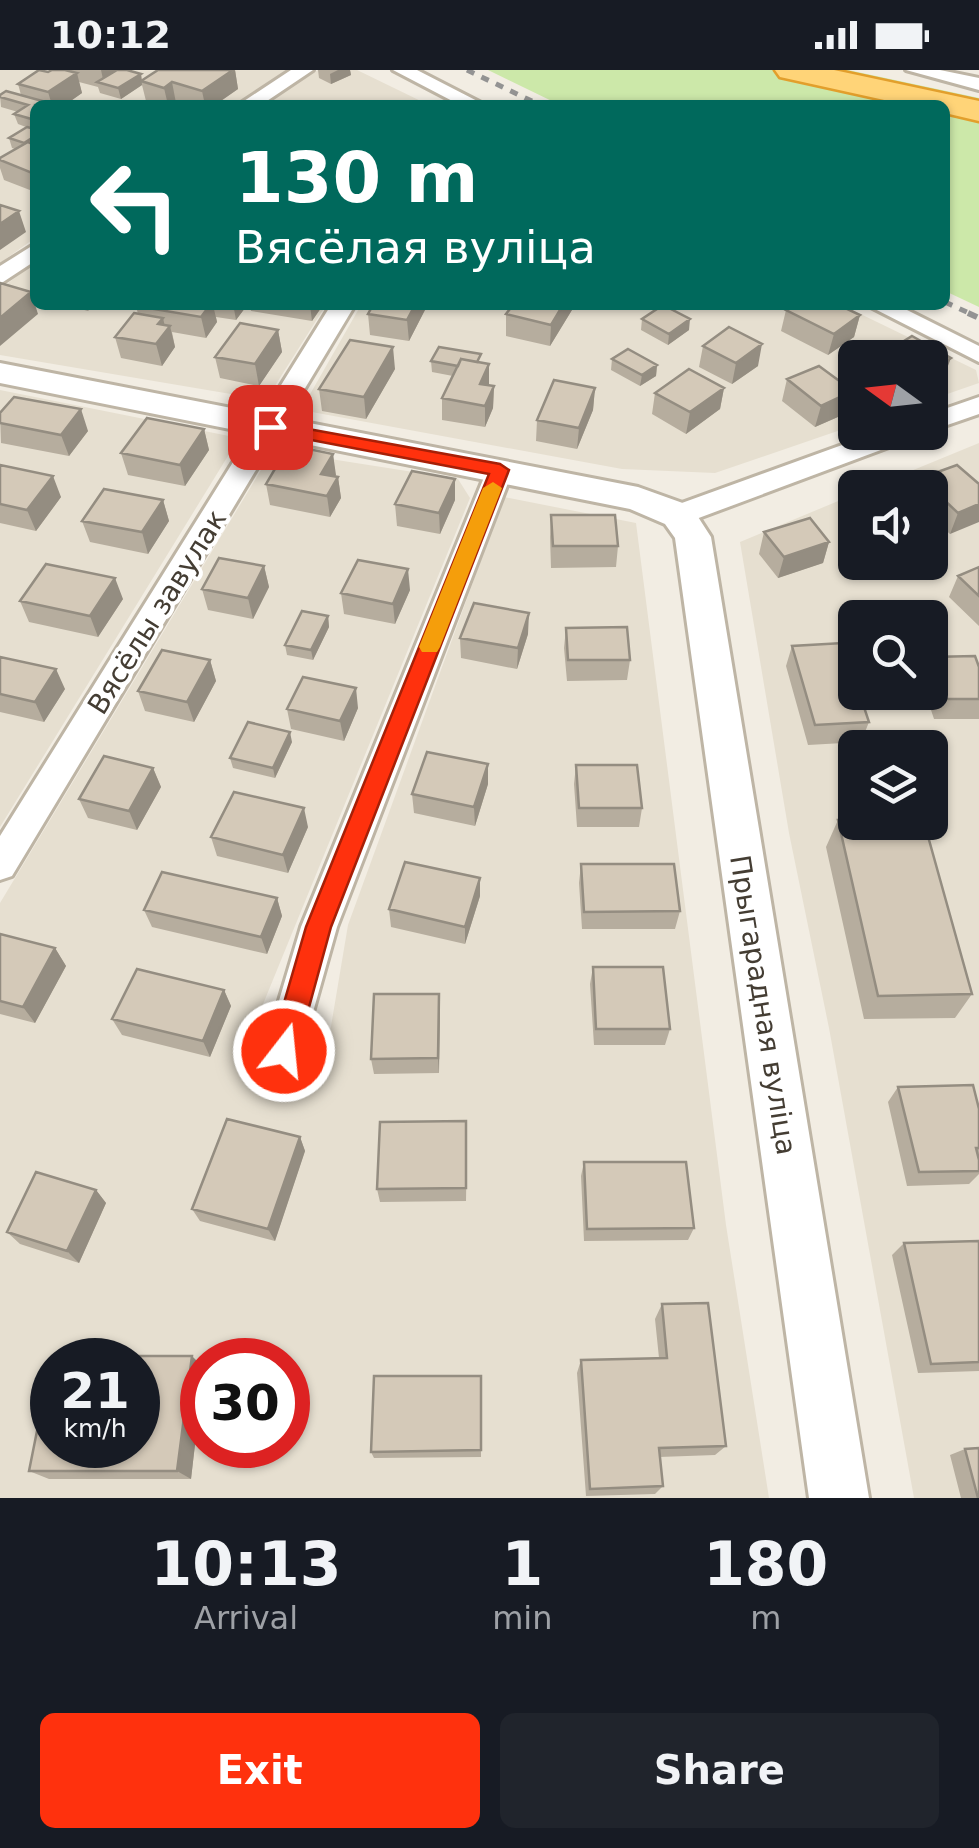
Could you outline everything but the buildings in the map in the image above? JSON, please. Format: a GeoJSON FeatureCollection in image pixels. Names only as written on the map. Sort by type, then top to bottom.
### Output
{"type":"FeatureCollection","features":[{"type":"Feature","properties":{"kind":"highway"},"geometry":{"type":"LineString","coordinates":[[791,70],[929,100]]}},
{"type":"Feature","properties":{"kind":"highway"},"geometry":{"type":"LineString","coordinates":[[868,70],[979,94]]}},
{"type":"Feature","properties":{"kind":"highway"},"geometry":{"type":"LineString","coordinates":[[950,105],[979,111]]}},
{"type":"Feature","properties":{"kind":"street"},"geometry":{"type":"LineString","coordinates":[[256,100],[304,70]]}},
{"type":"Feature","properties":{"kind":"street"},"geometry":{"type":"LineString","coordinates":[[402,70],[465,100]]}},
{"type":"Feature","properties":{"kind":"street"},"geometry":{"type":"LineString","coordinates":[[915,70],[979,84]]}},
{"type":"Feature","properties":{"kind":"street"},"geometry":{"type":"LineString","coordinates":[[0,277],[30,254]]}},
{"type":"Feature","properties":{"kind":"street","name":"Вясёлы завулак"},"geometry":{"type":"LineString","coordinates":[[0,866],[340,310]]}},
{"type":"Feature","properties":{"kind":"street"},"geometry":{"type":"LineString","coordinates":[[890,310],[979,355]]}},
{"type":"Feature","properties":{"kind":"street"},"geometry":{"type":"LineString","coordinates":[[0,373],[500,470],[638,499],[678,515],[855,450]]}},
{"type":"Feature","properties":{"kind":"street"},"geometry":{"type":"LineString","coordinates":[[948,416],[979,405]]}},
{"type":"Feature","properties":{"kind":"street"},"geometry":{"type":"LineString","coordinates":[[284,1051],[319,927],[500,470]]}},
{"type":"Feature","properties":{"kind":"street","name":"Прыгарадная вуліца"},"geometry":{"type":"LineString","coordinates":[[678,515],[692,537],[839,1498]]}},
{"type":"Feature","properties":{"kind":"shaded area"},"geometry":{"type":"Polygon","coordinates":[[[0,70],[290,70],[241,100],[30,100],[30,242],[0,263],[0,70]]]}},
{"type":"Feature","properties":{"kind":"shaded area"},"geometry":{"type":"Polygon","coordinates":[[[318,70],[357,70],[419,100],[270,100],[318,70]]]}},
{"type":"Feature","properties":{"kind":"shaded area"},"geometry":{"type":"Polygon","coordinates":[[[30,267],[30,310],[323,310],[266,400],[0,355],[0,289],[30,267]]]}},
{"type":"Feature","properties":{"kind":"shaded area"},"geometry":{"type":"Polygon","coordinates":[[[358,310],[852,310],[914,340],[838,340],[838,431],[715,473],[622,469],[301,410],[358,310]]]}},
{"type":"Feature","properties":{"kind":"shaded area"},"geometry":{"type":"Polygon","coordinates":[[[948,356],[976,370],[979,383],[948,394],[948,356]]]}},
{"type":"Feature","properties":{"kind":"shaded area"},"geometry":{"type":"Polygon","coordinates":[[[0,390],[239,438],[0,827],[0,390]]]}},
{"type":"Feature","properties":{"kind":"shaded area"},"geometry":{"type":"Polygon","coordinates":[[[979,443],[979,1498],[914,1498],[829,1028],[789,833],[740,542],[838,501],[838,580],[948,580],[948,470],[913,470],[979,443]]]}},
{"type":"Feature","properties":{"kind":"shaded area"},"geometry":{"type":"Polygon","coordinates":[[[273,450],[458,479],[470,498],[241,1058],[323,1074],[348,925],[504,497],[636,523],[726,1225],[769,1498],[0,1498],[0,903],[273,450]]]}},
{"type":"Feature","properties":{"kind":"green space"},"geometry":{"type":"Polygon","coordinates":[[[488,70],[848,70],[979,98],[979,307],[950,293],[950,100],[550,100],[488,70]]]}},
{"type":"Feature","properties":{"kind":"railway"},"geometry":{"type":"LineString","coordinates":[[467,70],[530,100]]}},
{"type":"Feature","properties":{"kind":"railway"},"geometry":{"type":"LineString","coordinates":[[950,304],[973,315]]}},
{"type":"Feature","properties":{"kind":"railway"},"geometry":{"type":"LineString","coordinates":[[968,313],[979,318]]}},
{"type":"Feature","properties":{"kind":"slow traffic"},"geometry":{"type":"LineString","coordinates":[[430,647],[493,488]]}},
{"type":"Feature","properties":{"kind":"route"},"geometry":{"type":"LineString","coordinates":[[270,427],[500,470],[319,927],[284,1051]]}}]}
